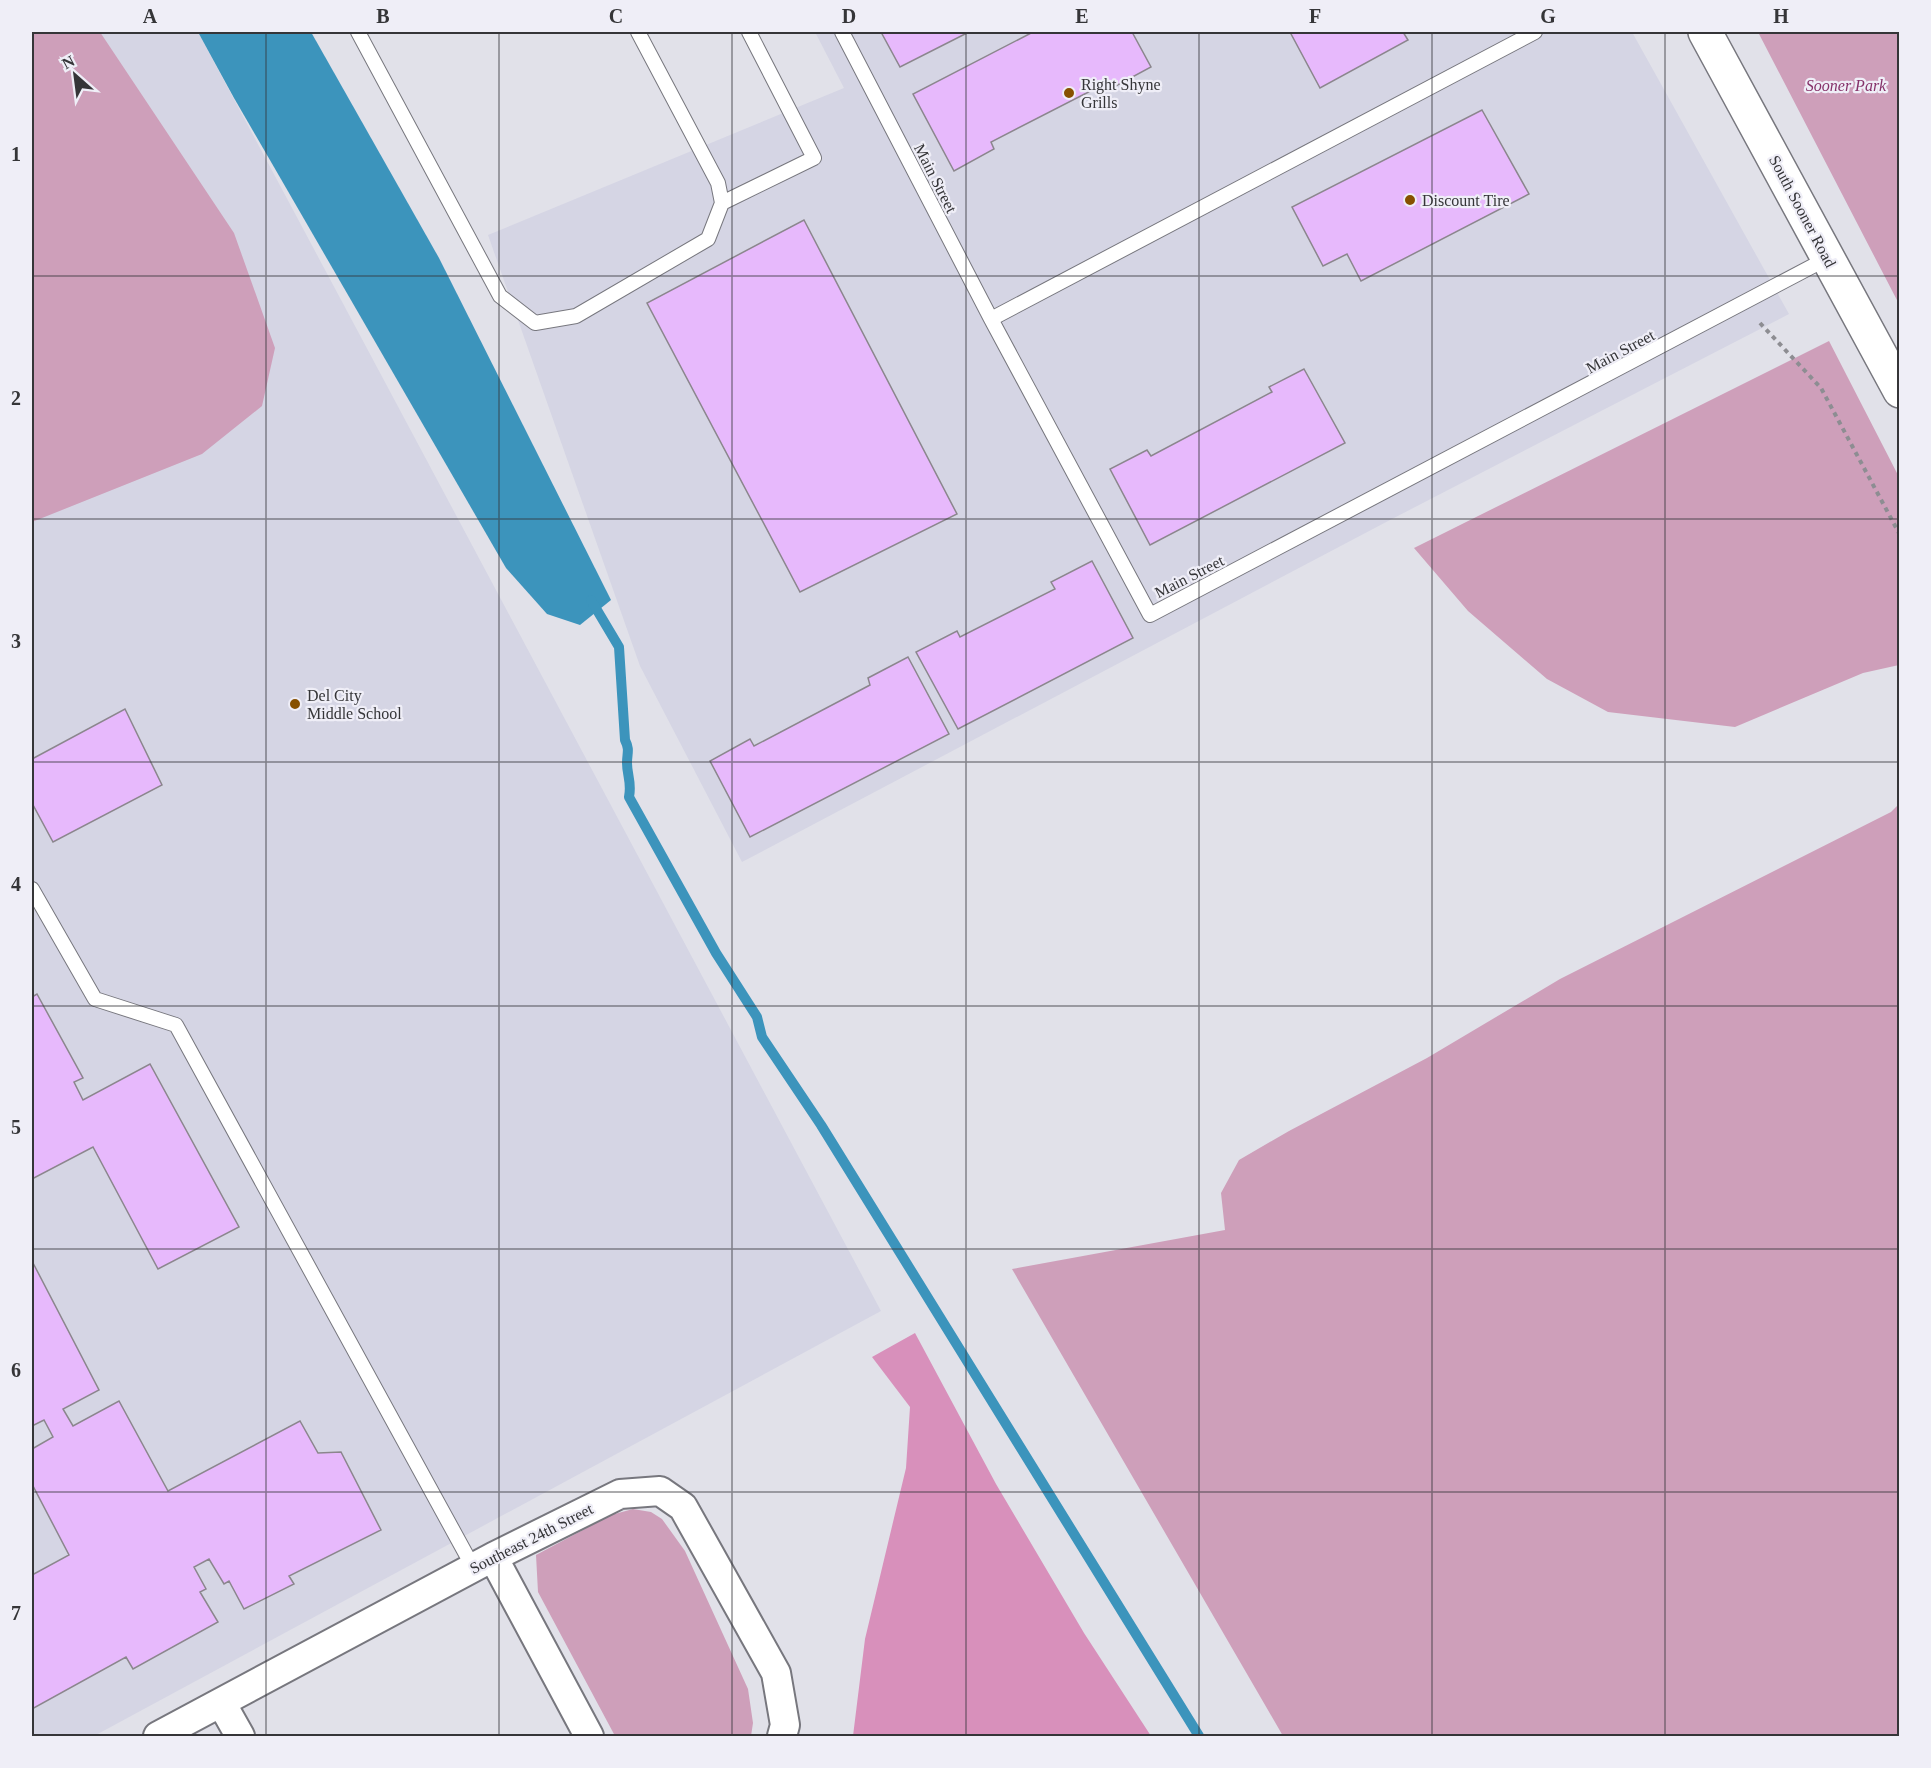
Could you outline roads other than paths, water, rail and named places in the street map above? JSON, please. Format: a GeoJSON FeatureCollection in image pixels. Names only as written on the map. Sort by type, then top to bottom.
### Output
{"type":"FeatureCollection","features":[{"type":"Feature","properties":{"kind":"main road","name":"South Sooner Road"},"geometry":{"type":"LineString","coordinates":[[1705,32],[1899,391]]}},
{"type":"Feature","properties":{"kind":"street","name":"Southeast 24th Street"},"geometry":{"type":"LineString","coordinates":[[158,1737],[483,1562],[620,1494],[660,1491],[683,1507],[776,1673],[785,1725],[782,1737]]}},
{"type":"Feature","properties":{"kind":"street"},"geometry":{"type":"LineString","coordinates":[[483,1562],[590,1737]]}},
{"type":"Feature","properties":{"kind":"street"},"geometry":{"type":"LineString","coordinates":[[222,1704],[240,1737]]}},
{"type":"Feature","properties":{"kind":"lane"},"geometry":{"type":"LineString","coordinates":[[358,32],[500,296],[535,323],[576,316],[708,239],[722,203],[718,183],[638,32]]}},
{"type":"Feature","properties":{"kind":"lane"},"geometry":{"type":"LineString","coordinates":[[722,203],[814,158],[749,32]]}},
{"type":"Feature","properties":{"kind":"lane","name":"Main Street"},"geometry":{"type":"LineString","coordinates":[[842,32],[991,319],[1150,615],[1828,258]]}},
{"type":"Feature","properties":{"kind":"lane"},"geometry":{"type":"LineString","coordinates":[[991,319],[1535,32]]}},
{"type":"Feature","properties":{"kind":"lane"},"geometry":{"type":"LineString","coordinates":[[32,889],[95,999],[176,1025],[483,1562]]}},
{"type":"Feature","properties":{"kind":"water"},"geometry":{"type":"Polygon","coordinates":[[[198,32],[311,32],[439,258],[611,600],[580,625],[547,614],[506,568],[198,32]]]}},
{"type":"Feature","properties":{"kind":"waterway"},"geometry":{"type":"LineString","coordinates":[[591,600],[619,647],[625,740],[628,749],[629,797],[716,953],[757,1017],[762,1037],[821,1125],[1199,1736]]}},
{"type":"Feature","properties":{"kind":"place","name":"Right Shyne Grills"},"geometry":{"type":"Point","coordinates":[1069,93]}},
{"type":"Feature","properties":{"kind":"place","name":"Discount Tire"},"geometry":{"type":"Point","coordinates":[1410,200]}},
{"type":"Feature","properties":{"kind":"place","name":"Del City Middle School"},"geometry":{"type":"Point","coordinates":[295,704]}},
{"type":"Feature","properties":{"kind":"park label","name":"Sooner Park"},"geometry":{"type":"Point","coordinates":[1846,85]}}]}
